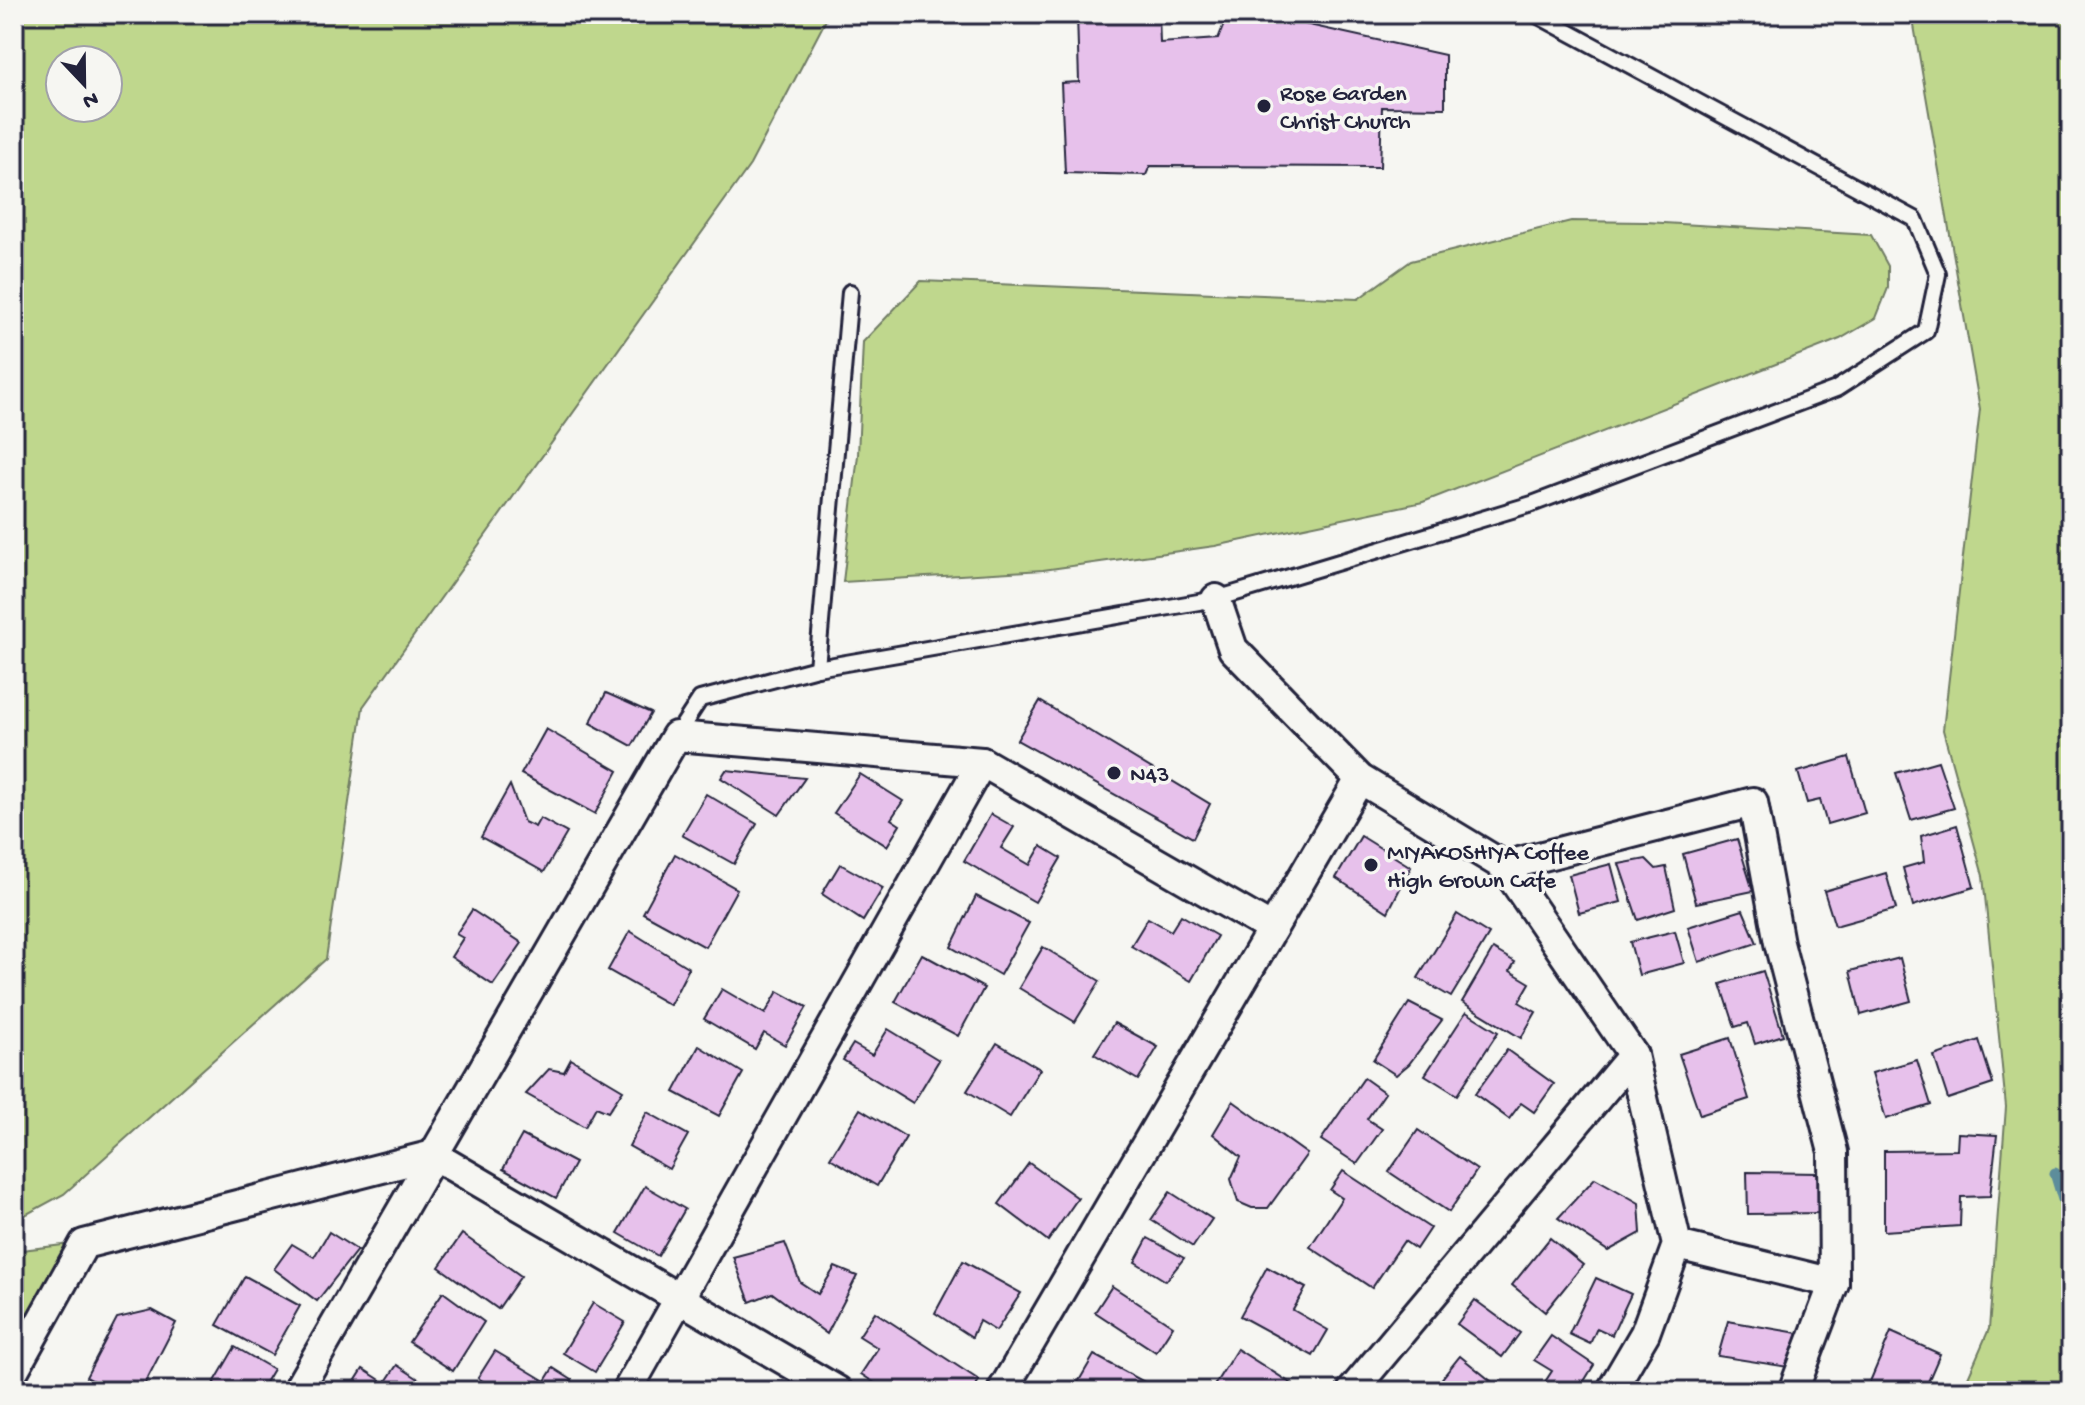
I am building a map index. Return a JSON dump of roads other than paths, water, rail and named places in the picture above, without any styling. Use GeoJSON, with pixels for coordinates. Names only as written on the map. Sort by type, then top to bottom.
{"type":"FeatureCollection","features":[{"type":"Feature","properties":{"kind":"street"},"geometry":{"type":"LineString","coordinates":[[1216,599],[1233,649],[1360,779],[1504,866],[1633,1055],[1677,1245],[1645,1333],[1611,1391]]}},
{"type":"Feature","properties":{"kind":"street"},"geometry":{"type":"LineString","coordinates":[[297,1391],[676,736],[982,762],[1272,929]]}},
{"type":"Feature","properties":{"kind":"street"},"geometry":{"type":"LineString","coordinates":[[627,1391],[982,762]]}},
{"type":"Feature","properties":{"kind":"street"},"geometry":{"type":"LineString","coordinates":[[1002,1391],[1360,779]]}},
{"type":"Feature","properties":{"kind":"street"},"geometry":{"type":"LineString","coordinates":[[1504,866],[1753,802],[1779,943],[1833,1152],[1834,1283],[1793,1391]]}},
{"type":"Feature","properties":{"kind":"street"},"geometry":{"type":"LineString","coordinates":[[1352,1391],[1633,1055]]}},
{"type":"Feature","properties":{"kind":"street"},"geometry":{"type":"LineString","coordinates":[[14,1370],[84,1244],[433,1155],[838,1391]]}},
{"type":"Feature","properties":{"kind":"street"},"geometry":{"type":"LineString","coordinates":[[1677,1245],[1834,1283]]}},
{"type":"Feature","properties":{"kind":"lane"},"geometry":{"type":"LineString","coordinates":[[676,736],[700,699],[817,668],[1216,599],[1532,504],[1836,389],[1926,331],[1938,274],[1915,219],[1535,14]]}},
{"type":"Feature","properties":{"kind":"lane"},"geometry":{"type":"LineString","coordinates":[[817,668],[850,292]]}},
{"type":"Feature","properties":{"kind":"waterway"},"geometry":{"type":"LineString","coordinates":[[2055,1173],[2071,1226]]}},
{"type":"Feature","properties":{"kind":"place","name":"Rose Garden Christ Church"},"geometry":{"type":"Point","coordinates":[1264,106]}},
{"type":"Feature","properties":{"kind":"place","name":"N43"},"geometry":{"type":"Point","coordinates":[1114,773]}},
{"type":"Feature","properties":{"kind":"place","name":"MIYAKOSHIYA Coffee High Grown Cafe"},"geometry":{"type":"Point","coordinates":[1371,865]}}]}
